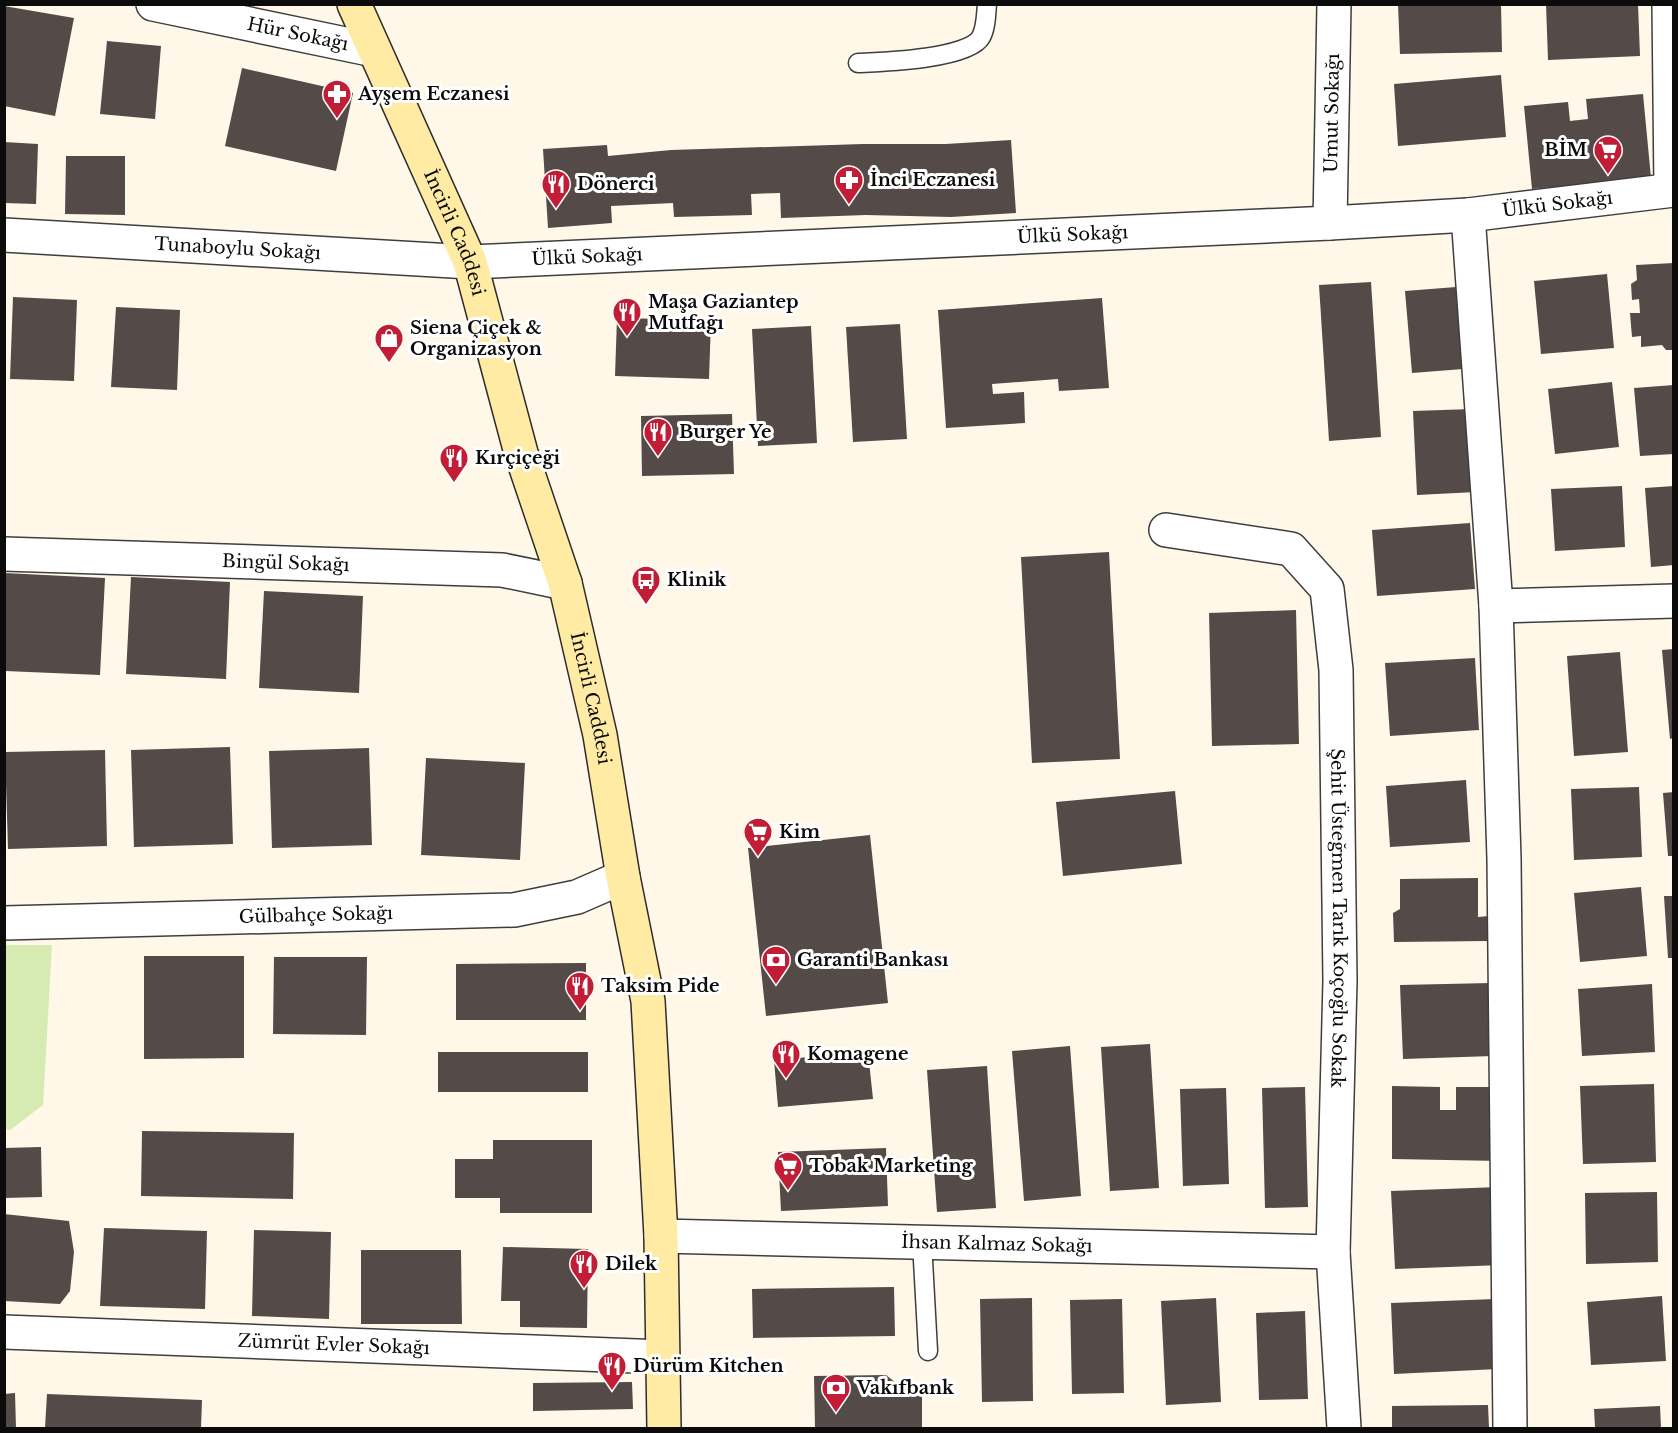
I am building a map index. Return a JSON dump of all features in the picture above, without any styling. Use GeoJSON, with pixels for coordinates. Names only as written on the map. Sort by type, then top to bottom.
{"type":"FeatureCollection","features":[{"type":"Feature","properties":{"kind":"main road","name":"İncirli Caddesi"},"geometry":{"type":"LineString","coordinates":[[354,4],[470,262],[521,453],[565,584],[600,735],[623,877],[648,1001],[661,1236],[664,1428]]}},
{"type":"Feature","properties":{"kind":"street","name":"Hür Sokağı"},"geometry":{"type":"LineString","coordinates":[[153,4],[374,50]]}},
{"type":"Feature","properties":{"kind":"street","name":"Umut Sokağı"},"geometry":{"type":"LineString","coordinates":[[1330,224],[1334,4]]}},
{"type":"Feature","properties":{"kind":"street"},"geometry":{"type":"LineString","coordinates":[[1669,4],[1672,190]]}},
{"type":"Feature","properties":{"kind":"street","name":"Ülkü Sokağı"},"geometry":{"type":"LineString","coordinates":[[470,262],[1330,224],[1468,215],[1672,190]]}},
{"type":"Feature","properties":{"kind":"street"},"geometry":{"type":"LineString","coordinates":[[1468,215],[1496,606],[1504,859],[1510,1428]]}},
{"type":"Feature","properties":{"kind":"street","name":"Tunaboylu Sokağı"},"geometry":{"type":"LineString","coordinates":[[4,235],[470,262]]}},
{"type":"Feature","properties":{"kind":"street","name":"Şehit Üsteğmen Tarık Koçoğlu Sokak"},"geometry":{"type":"LineString","coordinates":[[1166,531],[1291,549],[1326,589],[1336,670],[1340,981],[1333,1252],[1344,1428]]}},
{"type":"Feature","properties":{"kind":"street","name":"Bingül Sokağı"},"geometry":{"type":"LineString","coordinates":[[4,554],[502,570],[565,584]]}},
{"type":"Feature","properties":{"kind":"street"},"geometry":{"type":"LineString","coordinates":[[1496,606],[1674,601]]}},
{"type":"Feature","properties":{"kind":"street","name":"Gülbahçe Sokağı"},"geometry":{"type":"LineString","coordinates":[[4,923],[514,909],[577,897],[623,877]]}},
{"type":"Feature","properties":{"kind":"street","name":"İhsan Kalmaz Sokağı"},"geometry":{"type":"LineString","coordinates":[[661,1236],[1333,1252]]}},
{"type":"Feature","properties":{"kind":"street","name":"Zümrüt Evler Sokağı"},"geometry":{"type":"LineString","coordinates":[[4,1332],[663,1357]]}},
{"type":"Feature","properties":{"kind":"lane"},"geometry":{"type":"LineString","coordinates":[[858,63],[893,62],[942,55],[968,47],[981,38],[987,4]]}},
{"type":"Feature","properties":{"kind":"lane"},"geometry":{"type":"LineString","coordinates":[[922,1242],[928,1351]]}},
{"type":"Feature","properties":{"kind":"green space"},"geometry":{"type":"Polygon","coordinates":[[[5,945],[52,945],[43,1105],[10,1130],[4,1129],[5,945]]]}},
{"type":"Feature","properties":{"kind":"building"},"geometry":{"type":"Polygon","coordinates":[[[1398,4],[1501,4],[1502,52],[1400,54],[1398,4]]]}},
{"type":"Feature","properties":{"kind":"building"},"geometry":{"type":"Polygon","coordinates":[[[1546,4],[1638,4],[1640,56],[1548,60],[1546,4]]]}},
{"type":"Feature","properties":{"kind":"building"},"geometry":{"type":"Polygon","coordinates":[[[4,6],[74,18],[55,116],[4,106],[4,6]]]}},
{"type":"Feature","properties":{"kind":"building"},"geometry":{"type":"Polygon","coordinates":[[[107,41],[161,46],[155,119],[100,114],[107,41]]]}},
{"type":"Feature","properties":{"kind":"building"},"geometry":{"type":"Polygon","coordinates":[[[242,68],[353,93],[336,171],[225,146],[242,68]]]}},
{"type":"Feature","properties":{"kind":"building"},"geometry":{"type":"Polygon","coordinates":[[[1501,75],[1506,137],[1398,146],[1394,84],[1501,75]]]}},
{"type":"Feature","properties":{"kind":"building"},"geometry":{"type":"Polygon","coordinates":[[[1643,94],[1651,178],[1532,189],[1524,106],[1568,102],[1570,121],[1588,119],[1586,99],[1643,94]]]}},
{"type":"Feature","properties":{"kind":"building"},"geometry":{"type":"Polygon","coordinates":[[[1011,140],[1016,213],[951,217],[866,215],[781,218],[780,193],[751,194],[752,215],[674,217],[673,203],[611,206],[612,223],[548,228],[543,149],[607,145],[608,156],[671,150],[863,144],[946,144],[1011,140]]]}},
{"type":"Feature","properties":{"kind":"building"},"geometry":{"type":"Polygon","coordinates":[[[4,142],[38,144],[36,204],[4,203],[4,142]]]}},
{"type":"Feature","properties":{"kind":"building"},"geometry":{"type":"Polygon","coordinates":[[[66,156],[125,156],[125,215],[65,214],[66,156]]]}},
{"type":"Feature","properties":{"kind":"building"},"geometry":{"type":"Polygon","coordinates":[[[1674,263],[1674,350],[1666,350],[1662,345],[1641,347],[1641,336],[1632,337],[1630,313],[1640,313],[1639,299],[1632,300],[1631,284],[1637,280],[1636,265],[1674,263]]]}},
{"type":"Feature","properties":{"kind":"building"},"geometry":{"type":"Polygon","coordinates":[[[1607,274],[1614,348],[1541,354],[1534,281],[1607,274]]]}},
{"type":"Feature","properties":{"kind":"building"},"geometry":{"type":"Polygon","coordinates":[[[1371,282],[1381,437],[1329,441],[1319,285],[1371,282]]]}},
{"type":"Feature","properties":{"kind":"building"},"geometry":{"type":"Polygon","coordinates":[[[1456,287],[1463,369],[1412,373],[1405,291],[1456,287]]]}},
{"type":"Feature","properties":{"kind":"building"},"geometry":{"type":"Polygon","coordinates":[[[13,297],[77,300],[74,381],[10,379],[13,297]]]}},
{"type":"Feature","properties":{"kind":"building"},"geometry":{"type":"Polygon","coordinates":[[[1102,298],[1109,388],[1059,391],[1058,379],[992,384],[993,394],[1024,392],[1025,423],[946,428],[938,310],[1102,298]]]}},
{"type":"Feature","properties":{"kind":"building"},"geometry":{"type":"Polygon","coordinates":[[[116,307],[180,310],[177,390],[111,387],[116,307]]]}},
{"type":"Feature","properties":{"kind":"building"},"geometry":{"type":"Polygon","coordinates":[[[617,318],[711,320],[709,379],[615,376],[617,318]]]}},
{"type":"Feature","properties":{"kind":"building"},"geometry":{"type":"Polygon","coordinates":[[[900,324],[907,439],[853,442],[846,327],[900,324]]]}},
{"type":"Feature","properties":{"kind":"building"},"geometry":{"type":"Polygon","coordinates":[[[811,326],[817,443],[758,446],[752,329],[811,326]]]}},
{"type":"Feature","properties":{"kind":"building"},"geometry":{"type":"Polygon","coordinates":[[[1612,382],[1619,447],[1555,454],[1548,389],[1612,382]]]}},
{"type":"Feature","properties":{"kind":"building"},"geometry":{"type":"Polygon","coordinates":[[[1674,385],[1674,454],[1640,456],[1634,388],[1674,385]]]}},
{"type":"Feature","properties":{"kind":"building"},"geometry":{"type":"Polygon","coordinates":[[[1472,409],[1476,492],[1417,495],[1413,411],[1472,409]]]}},
{"type":"Feature","properties":{"kind":"building"},"geometry":{"type":"Polygon","coordinates":[[[732,414],[734,474],[642,476],[641,416],[732,414]]]}},
{"type":"Feature","properties":{"kind":"building"},"geometry":{"type":"Polygon","coordinates":[[[1622,486],[1625,547],[1555,551],[1551,489],[1622,486]]]}},
{"type":"Feature","properties":{"kind":"building"},"geometry":{"type":"Polygon","coordinates":[[[1674,486],[1674,565],[1651,567],[1645,488],[1674,486]]]}},
{"type":"Feature","properties":{"kind":"building"},"geometry":{"type":"Polygon","coordinates":[[[1470,523],[1475,589],[1377,596],[1372,530],[1470,523]]]}},
{"type":"Feature","properties":{"kind":"building"},"geometry":{"type":"Polygon","coordinates":[[[1109,552],[1120,759],[1032,763],[1021,557],[1109,552]]]}},
{"type":"Feature","properties":{"kind":"building"},"geometry":{"type":"Polygon","coordinates":[[[5,573],[105,578],[100,675],[5,671],[5,573]]]}},
{"type":"Feature","properties":{"kind":"building"},"geometry":{"type":"Polygon","coordinates":[[[131,577],[230,582],[226,679],[126,674],[131,577]]]}},
{"type":"Feature","properties":{"kind":"building"},"geometry":{"type":"Polygon","coordinates":[[[264,591],[363,596],[359,693],[259,688],[264,591]]]}},
{"type":"Feature","properties":{"kind":"building"},"geometry":{"type":"Polygon","coordinates":[[[1296,610],[1299,744],[1212,746],[1209,613],[1296,610]]]}},
{"type":"Feature","properties":{"kind":"building"},"geometry":{"type":"Polygon","coordinates":[[[1674,649],[1674,738],[1670,739],[1662,650],[1674,649]]]}},
{"type":"Feature","properties":{"kind":"building"},"geometry":{"type":"Polygon","coordinates":[[[1620,652],[1628,752],[1574,756],[1567,656],[1620,652]]]}},
{"type":"Feature","properties":{"kind":"building"},"geometry":{"type":"Polygon","coordinates":[[[1475,658],[1479,730],[1390,736],[1385,663],[1475,658]]]}},
{"type":"Feature","properties":{"kind":"building"},"geometry":{"type":"Polygon","coordinates":[[[230,747],[233,844],[134,847],[131,750],[230,747]]]}},
{"type":"Feature","properties":{"kind":"building"},"geometry":{"type":"Polygon","coordinates":[[[369,748],[372,845],[272,848],[269,751],[369,748]]]}},
{"type":"Feature","properties":{"kind":"building"},"geometry":{"type":"Polygon","coordinates":[[[105,750],[107,846],[8,849],[5,752],[105,750]]]}},
{"type":"Feature","properties":{"kind":"building"},"geometry":{"type":"Polygon","coordinates":[[[426,758],[525,763],[520,860],[421,855],[426,758]]]}},
{"type":"Feature","properties":{"kind":"building"},"geometry":{"type":"Polygon","coordinates":[[[1466,780],[1470,842],[1390,847],[1386,786],[1466,780]]]}},
{"type":"Feature","properties":{"kind":"building"},"geometry":{"type":"Polygon","coordinates":[[[1639,787],[1642,857],[1574,860],[1571,789],[1639,787]]]}},
{"type":"Feature","properties":{"kind":"building"},"geometry":{"type":"Polygon","coordinates":[[[1175,791],[1182,864],[1063,876],[1056,802],[1175,791]]]}},
{"type":"Feature","properties":{"kind":"building"},"geometry":{"type":"Polygon","coordinates":[[[1674,792],[1674,856],[1668,856],[1663,793],[1674,792]]]}},
{"type":"Feature","properties":{"kind":"building"},"geometry":{"type":"Polygon","coordinates":[[[870,835],[888,1003],[766,1016],[748,848],[870,835]]]}},
{"type":"Feature","properties":{"kind":"building"},"geometry":{"type":"Polygon","coordinates":[[[1478,878],[1478,917],[1489,916],[1489,941],[1394,942],[1393,913],[1400,909],[1400,879],[1478,878]]]}},
{"type":"Feature","properties":{"kind":"building"},"geometry":{"type":"Polygon","coordinates":[[[1641,887],[1647,956],[1580,962],[1574,893],[1641,887]]]}},
{"type":"Feature","properties":{"kind":"building"},"geometry":{"type":"Polygon","coordinates":[[[1664,896],[1674,896],[1674,958],[1668,958],[1664,896]]]}},
{"type":"Feature","properties":{"kind":"building"},"geometry":{"type":"Polygon","coordinates":[[[144,956],[244,956],[244,1058],[144,1059],[144,956]]]}},
{"type":"Feature","properties":{"kind":"building"},"geometry":{"type":"Polygon","coordinates":[[[274,957],[367,957],[366,1035],[273,1034],[274,957]]]}},
{"type":"Feature","properties":{"kind":"building"},"geometry":{"type":"Polygon","coordinates":[[[586,963],[586,1020],[456,1020],[456,964],[586,963]]]}},
{"type":"Feature","properties":{"kind":"building"},"geometry":{"type":"Polygon","coordinates":[[[1491,983],[1493,1056],[1403,1059],[1400,985],[1491,983]]]}},
{"type":"Feature","properties":{"kind":"building"},"geometry":{"type":"Polygon","coordinates":[[[1652,984],[1655,1052],[1582,1056],[1578,989],[1652,984]]]}},
{"type":"Feature","properties":{"kind":"building"},"geometry":{"type":"Polygon","coordinates":[[[1150,1044],[1159,1188],[1110,1191],[1101,1047],[1150,1044]]]}},
{"type":"Feature","properties":{"kind":"building"},"geometry":{"type":"Polygon","coordinates":[[[1070,1046],[1081,1196],[1024,1201],[1012,1051],[1070,1046]]]}},
{"type":"Feature","properties":{"kind":"building"},"geometry":{"type":"Polygon","coordinates":[[[438,1052],[588,1052],[588,1092],[438,1092],[438,1052]]]}},
{"type":"Feature","properties":{"kind":"building"},"geometry":{"type":"Polygon","coordinates":[[[868,1052],[873,1099],[778,1107],[774,1060],[868,1052]]]}},
{"type":"Feature","properties":{"kind":"building"},"geometry":{"type":"Polygon","coordinates":[[[987,1066],[996,1208],[937,1212],[927,1070],[987,1066]]]}},
{"type":"Feature","properties":{"kind":"building"},"geometry":{"type":"Polygon","coordinates":[[[1654,1084],[1656,1162],[1583,1164],[1580,1086],[1654,1084]]]}},
{"type":"Feature","properties":{"kind":"building"},"geometry":{"type":"Polygon","coordinates":[[[1392,1086],[1440,1087],[1440,1110],[1456,1110],[1456,1087],[1501,1087],[1501,1161],[1392,1159],[1392,1086]]]}},
{"type":"Feature","properties":{"kind":"building"},"geometry":{"type":"Polygon","coordinates":[[[1305,1087],[1308,1207],[1265,1208],[1262,1088],[1305,1087]]]}},
{"type":"Feature","properties":{"kind":"building"},"geometry":{"type":"Polygon","coordinates":[[[1226,1088],[1229,1184],[1183,1186],[1180,1089],[1226,1088]]]}},
{"type":"Feature","properties":{"kind":"building"},"geometry":{"type":"Polygon","coordinates":[[[142,1131],[294,1133],[293,1199],[141,1196],[142,1131]]]}},
{"type":"Feature","properties":{"kind":"building"},"geometry":{"type":"Polygon","coordinates":[[[493,1140],[592,1140],[592,1213],[500,1213],[500,1198],[455,1198],[455,1159],[493,1159],[493,1140]]]}},
{"type":"Feature","properties":{"kind":"building"},"geometry":{"type":"Polygon","coordinates":[[[41,1147],[42,1197],[4,1198],[4,1148],[41,1147]]]}},
{"type":"Feature","properties":{"kind":"building"},"geometry":{"type":"Polygon","coordinates":[[[886,1148],[888,1206],[781,1211],[778,1152],[886,1148]]]}},
{"type":"Feature","properties":{"kind":"building"},"geometry":{"type":"Polygon","coordinates":[[[1499,1187],[1502,1265],[1395,1269],[1391,1191],[1499,1187]]]}},
{"type":"Feature","properties":{"kind":"building"},"geometry":{"type":"Polygon","coordinates":[[[1657,1192],[1658,1262],[1586,1264],[1585,1193],[1657,1192]]]}},
{"type":"Feature","properties":{"kind":"building"},"geometry":{"type":"Polygon","coordinates":[[[4,1214],[69,1221],[74,1252],[70,1291],[60,1304],[4,1301],[4,1214]]]}},
{"type":"Feature","properties":{"kind":"building"},"geometry":{"type":"Polygon","coordinates":[[[104,1228],[207,1231],[205,1309],[100,1306],[104,1228]]]}},
{"type":"Feature","properties":{"kind":"building"},"geometry":{"type":"Polygon","coordinates":[[[254,1230],[331,1232],[329,1319],[252,1316],[254,1230]]]}},
{"type":"Feature","properties":{"kind":"building"},"geometry":{"type":"Polygon","coordinates":[[[503,1247],[588,1249],[587,1328],[520,1327],[520,1301],[501,1301],[503,1247]]]}},
{"type":"Feature","properties":{"kind":"building"},"geometry":{"type":"Polygon","coordinates":[[[361,1250],[461,1250],[462,1324],[361,1324],[361,1250]]]}},
{"type":"Feature","properties":{"kind":"building"},"geometry":{"type":"Polygon","coordinates":[[[894,1287],[895,1336],[753,1338],[752,1289],[894,1287]]]}},
{"type":"Feature","properties":{"kind":"building"},"geometry":{"type":"Polygon","coordinates":[[[1662,1296],[1666,1361],[1591,1365],[1587,1302],[1662,1296]]]}},
{"type":"Feature","properties":{"kind":"building"},"geometry":{"type":"Polygon","coordinates":[[[1032,1298],[1033,1401],[982,1402],[980,1299],[1032,1298]]]}},
{"type":"Feature","properties":{"kind":"building"},"geometry":{"type":"Polygon","coordinates":[[[1216,1298],[1221,1402],[1166,1405],[1161,1301],[1216,1298]]]}},
{"type":"Feature","properties":{"kind":"building"},"geometry":{"type":"Polygon","coordinates":[[[1122,1299],[1124,1393],[1072,1394],[1070,1300],[1122,1299]]]}},
{"type":"Feature","properties":{"kind":"building"},"geometry":{"type":"Polygon","coordinates":[[[1495,1299],[1498,1369],[1394,1374],[1391,1303],[1495,1299]]]}},
{"type":"Feature","properties":{"kind":"building"},"geometry":{"type":"Polygon","coordinates":[[[1305,1311],[1308,1399],[1259,1400],[1256,1313],[1305,1311]]]}},
{"type":"Feature","properties":{"kind":"building"},"geometry":{"type":"Polygon","coordinates":[[[886,1375],[901,1387],[922,1390],[922,1428],[815,1428],[814,1376],[886,1375]]]}},
{"type":"Feature","properties":{"kind":"building"},"geometry":{"type":"Polygon","coordinates":[[[632,1382],[633,1409],[533,1411],[533,1383],[632,1382]]]}},
{"type":"Feature","properties":{"kind":"building"},"geometry":{"type":"Polygon","coordinates":[[[15,1393],[16,1428],[4,1428],[4,1394],[15,1393]]]}},
{"type":"Feature","properties":{"kind":"building"},"geometry":{"type":"Polygon","coordinates":[[[47,1394],[202,1400],[201,1428],[45,1428],[47,1394]]]}},
{"type":"Feature","properties":{"kind":"building"},"geometry":{"type":"Polygon","coordinates":[[[1488,1405],[1489,1428],[1392,1428],[1392,1406],[1488,1405]]]}},
{"type":"Feature","properties":{"kind":"building"},"geometry":{"type":"Polygon","coordinates":[[[1660,1406],[1661,1428],[1595,1428],[1594,1409],[1660,1406]]]}},
{"type":"Feature","properties":{"kind":"place","name":"Ayşem Eczanesi"},"geometry":{"type":"Point","coordinates":[337,120]}},
{"type":"Feature","properties":{"kind":"place","name":"BİM"},"geometry":{"type":"Point","coordinates":[1608,176]}},
{"type":"Feature","properties":{"kind":"place","name":"İnci Eczanesi"},"geometry":{"type":"Point","coordinates":[849,206]}},
{"type":"Feature","properties":{"kind":"place","name":"Dönerci"},"geometry":{"type":"Point","coordinates":[556,210]}},
{"type":"Feature","properties":{"kind":"place","name":"Maşa Gaziantep Mutfağı"},"geometry":{"type":"Point","coordinates":[627,338]}},
{"type":"Feature","properties":{"kind":"place","name":"Siena Çiçek & Organizasyon"},"geometry":{"type":"Point","coordinates":[389,364]}},
{"type":"Feature","properties":{"kind":"place","name":"Burger Ye"},"geometry":{"type":"Point","coordinates":[658,458]}},
{"type":"Feature","properties":{"kind":"place","name":"Kırçiçeği"},"geometry":{"type":"Point","coordinates":[454,484]}},
{"type":"Feature","properties":{"kind":"place","name":"Klinik"},"geometry":{"type":"Point","coordinates":[646,606]}},
{"type":"Feature","properties":{"kind":"place","name":"Kim"},"geometry":{"type":"Point","coordinates":[758,858]}},
{"type":"Feature","properties":{"kind":"place","name":"Garanti Bankası"},"geometry":{"type":"Point","coordinates":[776,986]}},
{"type":"Feature","properties":{"kind":"place","name":"Taksim Pide"},"geometry":{"type":"Point","coordinates":[580,1012]}},
{"type":"Feature","properties":{"kind":"place","name":"Komagene"},"geometry":{"type":"Point","coordinates":[786,1080]}},
{"type":"Feature","properties":{"kind":"place","name":"Tobak Marketing"},"geometry":{"type":"Point","coordinates":[788,1192]}},
{"type":"Feature","properties":{"kind":"place","name":"Dilek"},"geometry":{"type":"Point","coordinates":[584,1290]}},
{"type":"Feature","properties":{"kind":"place","name":"Dürüm Kitchen"},"geometry":{"type":"Point","coordinates":[612,1392]}},
{"type":"Feature","properties":{"kind":"place","name":"Vakıfbank"},"geometry":{"type":"Point","coordinates":[836,1414]}}]}
